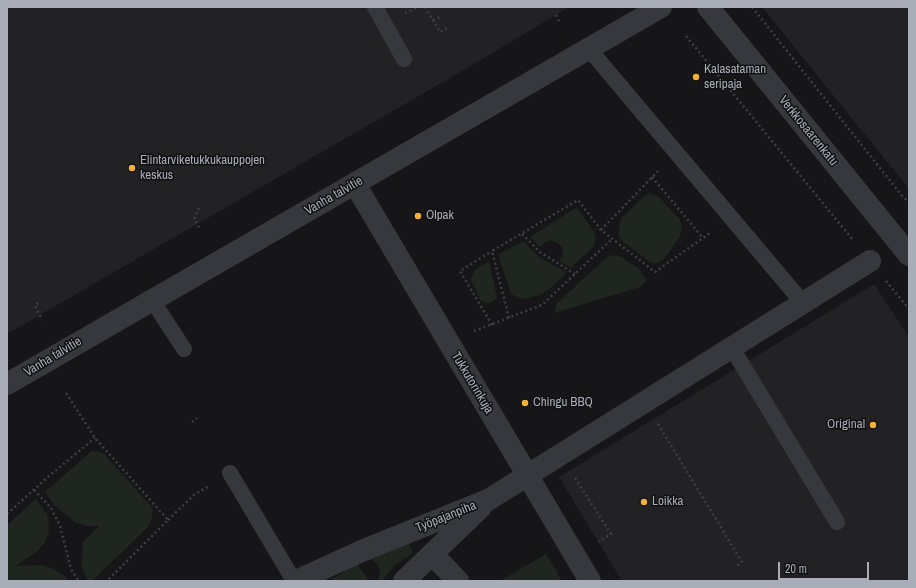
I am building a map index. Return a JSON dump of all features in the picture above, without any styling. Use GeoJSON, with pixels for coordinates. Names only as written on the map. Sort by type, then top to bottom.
{"type":"FeatureCollection","features":[{"type":"Feature","properties":{"kind":"street","name":"Vanha talvitie"},"geometry":{"type":"LineString","coordinates":[[7,384],[662,7]]}},
{"type":"Feature","properties":{"kind":"street","name":"Verkkosaarenkatu"},"geometry":{"type":"LineString","coordinates":[[708,7],[906,247]]}},
{"type":"Feature","properties":{"kind":"street","name":"Tukkutorinkuja"},"geometry":{"type":"LineString","coordinates":[[355,184],[590,581]]}},
{"type":"Feature","properties":{"kind":"street"},"geometry":{"type":"LineString","coordinates":[[488,500],[870,262]]}},
{"type":"Feature","properties":{"kind":"street","name":"Työpajanpiha"},"geometry":{"type":"LineString","coordinates":[[295,581],[364,550],[488,500]]}},
{"type":"Feature","properties":{"kind":"street","name":"Työpajanpiha"},"geometry":{"type":"LineString","coordinates":[[404,581],[488,500]]}},
{"type":"Feature","properties":{"kind":"street"},"geometry":{"type":"LineString","coordinates":[[432,554],[458,581]]}},
{"type":"Feature","properties":{"kind":"lane"},"geometry":{"type":"LineString","coordinates":[[375,7],[404,58]]}},
{"type":"Feature","properties":{"kind":"lane"},"geometry":{"type":"LineString","coordinates":[[589,48],[803,304]]}},
{"type":"Feature","properties":{"kind":"lane"},"geometry":{"type":"LineString","coordinates":[[152,300],[184,349]]}},
{"type":"Feature","properties":{"kind":"lane"},"geometry":{"type":"LineString","coordinates":[[732,348],[837,522]]}},
{"type":"Feature","properties":{"kind":"lane"},"geometry":{"type":"LineString","coordinates":[[230,474],[295,581]]}},
{"type":"Feature","properties":{"kind":"path"},"geometry":{"type":"LineString","coordinates":[[425,7],[440,32],[447,28]]}},
{"type":"Feature","properties":{"kind":"path"},"geometry":{"type":"LineString","coordinates":[[752,7],[903,197],[909,202]]}},
{"type":"Feature","properties":{"kind":"path"},"geometry":{"type":"LineString","coordinates":[[556,14],[560,23]]}},
{"type":"Feature","properties":{"kind":"path"},"geometry":{"type":"LineString","coordinates":[[433,20],[440,17]]}},
{"type":"Feature","properties":{"kind":"path"},"geometry":{"type":"LineString","coordinates":[[686,36],[870,262]]}},
{"type":"Feature","properties":{"kind":"path"},"geometry":{"type":"LineString","coordinates":[[601,230],[658,170]]}},
{"type":"Feature","properties":{"kind":"path"},"geometry":{"type":"LineString","coordinates":[[652,177],[702,238]]}},
{"type":"Feature","properties":{"kind":"path"},"geometry":{"type":"LineString","coordinates":[[492,325],[460,271],[578,200],[601,230],[655,272],[710,233]]}},
{"type":"Feature","properties":{"kind":"path"},"geometry":{"type":"LineString","coordinates":[[200,208],[194,219],[200,229]]}},
{"type":"Feature","properties":{"kind":"path"},"geometry":{"type":"LineString","coordinates":[[522,234],[540,252],[575,274]]}},
{"type":"Feature","properties":{"kind":"path"},"geometry":{"type":"LineString","coordinates":[[471,332],[542,305],[612,239]]}},
{"type":"Feature","properties":{"kind":"path"},"geometry":{"type":"LineString","coordinates":[[492,251],[509,318]]}},
{"type":"Feature","properties":{"kind":"path"},"geometry":{"type":"LineString","coordinates":[[898,295],[909,309]]}},
{"type":"Feature","properties":{"kind":"path"},"geometry":{"type":"LineString","coordinates":[[38,303],[36,305],[42,320]]}},
{"type":"Feature","properties":{"kind":"path"},"geometry":{"type":"LineString","coordinates":[[66,393],[95,438],[168,520]]}},
{"type":"Feature","properties":{"kind":"path"},"geometry":{"type":"LineString","coordinates":[[192,422],[198,418]]}},
{"type":"Feature","properties":{"kind":"path"},"geometry":{"type":"LineString","coordinates":[[655,418],[742,562],[737,566]]}},
{"type":"Feature","properties":{"kind":"path"},"geometry":{"type":"LineString","coordinates":[[7,514],[95,438]]}},
{"type":"Feature","properties":{"kind":"path"},"geometry":{"type":"LineString","coordinates":[[107,581],[194,495],[230,474]]}},
{"type":"Feature","properties":{"kind":"path"},"geometry":{"type":"LineString","coordinates":[[574,476],[610,534],[598,542]]}},
{"type":"Feature","properties":{"kind":"path"},"geometry":{"type":"LineString","coordinates":[[34,490],[51,508],[60,526],[72,569],[79,581]]}},
{"type":"Feature","properties":{"kind":"shaded area"},"geometry":{"type":"Polygon","coordinates":[[[7,7],[569,7],[469,67],[7,334],[7,7]]]}},
{"type":"Feature","properties":{"kind":"shaded area"},"geometry":{"type":"Polygon","coordinates":[[[762,7],[909,7],[909,189],[762,7]]]}},
{"type":"Feature","properties":{"kind":"shaded area"},"geometry":{"type":"Polygon","coordinates":[[[650,193],[659,197],[680,220],[682,227],[680,236],[664,259],[659,263],[652,263],[646,259],[623,242],[618,234],[621,218],[643,197],[650,193]]]}},
{"type":"Feature","properties":{"kind":"shaded area"},"geometry":{"type":"Polygon","coordinates":[[[577,207],[594,232],[596,240],[593,247],[571,268],[559,261],[563,256],[563,249],[558,243],[550,240],[540,247],[530,237],[577,207]]]}},
{"type":"Feature","properties":{"kind":"shaded area"},"geometry":{"type":"Polygon","coordinates":[[[523,241],[539,257],[567,273],[548,290],[538,296],[522,299],[511,294],[498,255],[523,241]]]}},
{"type":"Feature","properties":{"kind":"shaded area"},"geometry":{"type":"Polygon","coordinates":[[[612,255],[621,257],[638,268],[647,281],[640,287],[554,313],[557,303],[605,259],[612,255]]]}},
{"type":"Feature","properties":{"kind":"shaded area"},"geometry":{"type":"Polygon","coordinates":[[[489,261],[497,298],[490,303],[485,303],[480,300],[471,280],[475,270],[489,261]]]}},
{"type":"Feature","properties":{"kind":"shaded area"},"geometry":{"type":"Polygon","coordinates":[[[874,284],[909,337],[909,581],[622,581],[559,477],[874,284]]]}},
{"type":"Feature","properties":{"kind":"shaded area"},"geometry":{"type":"Polygon","coordinates":[[[92,451],[105,455],[151,506],[153,511],[148,527],[92,581],[88,581],[82,567],[83,542],[99,526],[88,526],[76,523],[54,505],[45,492],[92,451]]]}},
{"type":"Feature","properties":{"kind":"shaded area"},"geometry":{"type":"Polygon","coordinates":[[[36,499],[47,514],[49,528],[48,535],[44,544],[35,553],[15,566],[42,565],[65,576],[69,581],[7,581],[7,525],[36,499]]]}},
{"type":"Feature","properties":{"kind":"shaded area"},"geometry":{"type":"Polygon","coordinates":[[[407,539],[413,553],[394,566],[382,581],[379,579],[380,568],[370,557],[407,539]]]}},
{"type":"Feature","properties":{"kind":"shaded area"},"geometry":{"type":"Polygon","coordinates":[[[546,554],[562,581],[500,581],[546,554]]]}},
{"type":"Feature","properties":{"kind":"shaded area"},"geometry":{"type":"Polygon","coordinates":[[[357,564],[367,578],[367,581],[329,581],[357,564]]]}},
{"type":"Feature","properties":{"kind":"place","name":"Kalasataman seripaja"},"geometry":{"type":"Point","coordinates":[696,77]}},
{"type":"Feature","properties":{"kind":"place","name":"Elintarviketukkukauppojen keskus"},"geometry":{"type":"Point","coordinates":[132,168]}},
{"type":"Feature","properties":{"kind":"place","name":"Olpak"},"geometry":{"type":"Point","coordinates":[418,216]}},
{"type":"Feature","properties":{"kind":"place","name":"Chingu BBQ"},"geometry":{"type":"Point","coordinates":[525,403]}},
{"type":"Feature","properties":{"kind":"place","name":"Original"},"geometry":{"type":"Point","coordinates":[873,425]}},
{"type":"Feature","properties":{"kind":"place","name":"Loikka"},"geometry":{"type":"Point","coordinates":[644,502]}}]}
